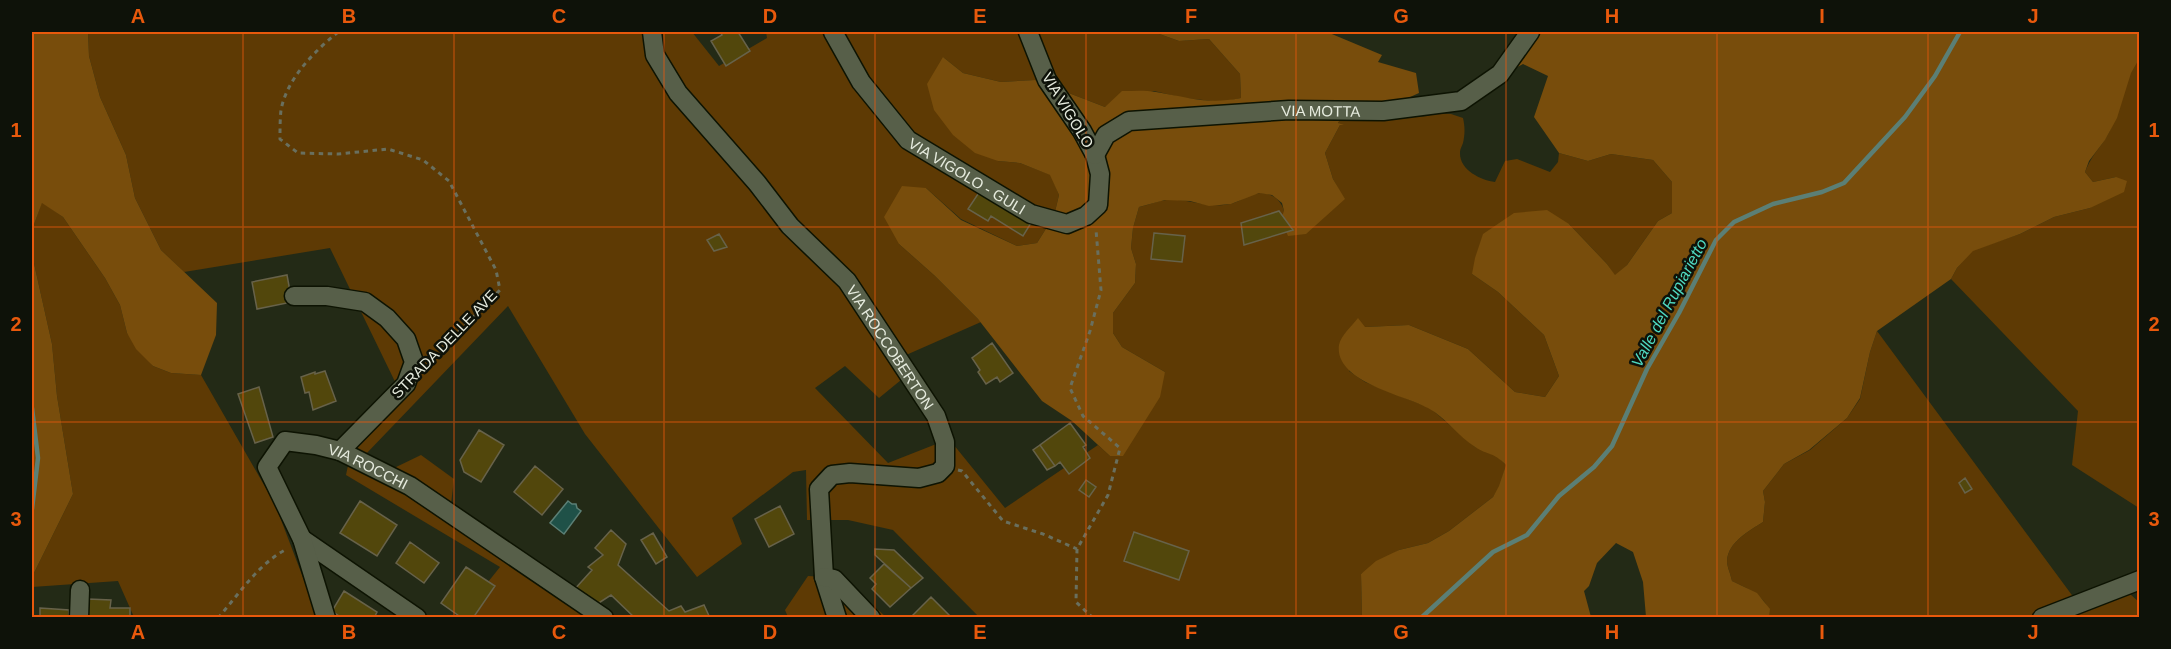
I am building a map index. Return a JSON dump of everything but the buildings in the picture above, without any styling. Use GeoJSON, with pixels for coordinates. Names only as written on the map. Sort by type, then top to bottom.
{"type":"FeatureCollection","features":[{"type":"Feature","properties":{"kind":"street","name":"VIA ROCCOBERTON"},"geometry":{"type":"LineString","coordinates":[[652,32],[655,55],[678,93],[757,183],[790,226],[848,282],[936,416],[945,442],[945,466]]}},
{"type":"Feature","properties":{"kind":"street","name":"VIA VIGOLO - GULI"},"geometry":{"type":"LineString","coordinates":[[833,32],[861,82],[908,140],[1031,214],[1067,224],[1086,216],[1093,209]]}},
{"type":"Feature","properties":{"kind":"street","name":"VIA VIGOLO"},"geometry":{"type":"LineString","coordinates":[[1028,32],[1047,80],[1095,154]]}},
{"type":"Feature","properties":{"kind":"street","name":"VIA MOTTA"},"geometry":{"type":"LineString","coordinates":[[1095,154],[1106,135],[1129,121],[1289,110],[1383,111],[1461,101],[1500,74],[1530,32]]}},
{"type":"Feature","properties":{"kind":"street"},"geometry":{"type":"LineString","coordinates":[[1093,209],[1098,205],[1100,174],[1095,154]]}},
{"type":"Feature","properties":{"kind":"street","name":"STRADA DELLE AVE"},"geometry":{"type":"LineString","coordinates":[[294,296],[327,296],[365,302],[387,318],[406,339],[414,362],[406,384],[340,451]]}},
{"type":"Feature","properties":{"kind":"street","name":"VIA ROCCHI"},"geometry":{"type":"LineString","coordinates":[[326,618],[302,540],[267,467],[285,441],[340,451],[410,486],[604,618]]}},
{"type":"Feature","properties":{"kind":"street"},"geometry":{"type":"LineString","coordinates":[[837,618],[824,577],[819,489],[832,475],[850,473],[919,478],[938,473],[945,466]]}},
{"type":"Feature","properties":{"kind":"street"},"geometry":{"type":"LineString","coordinates":[[302,540],[417,618]]}},
{"type":"Feature","properties":{"kind":"street"},"geometry":{"type":"LineString","coordinates":[[824,577],[834,579],[871,618]]}},
{"type":"Feature","properties":{"kind":"street"},"geometry":{"type":"LineString","coordinates":[[2042,618],[2139,580]]}},
{"type":"Feature","properties":{"kind":"street"},"geometry":{"type":"LineString","coordinates":[[79,618],[80,590]]}},
{"type":"Feature","properties":{"kind":"path","name":"STRADA DELLE AVE"},"geometry":{"type":"LineString","coordinates":[[338,32],[314,52],[290,86],[282,109],[280,139],[298,153],[338,154],[388,149],[423,160],[449,181],[496,270],[500,290],[430,360]]}},
{"type":"Feature","properties":{"kind":"path"},"geometry":{"type":"LineString","coordinates":[[1093,209],[1101,290],[1090,331],[1070,388],[1083,416],[1120,448],[1108,495],[1077,549],[1076,602],[1093,618]]}},
{"type":"Feature","properties":{"kind":"path"},"geometry":{"type":"LineString","coordinates":[[945,466],[962,471],[1003,521],[1043,534],[1077,549]]}},
{"type":"Feature","properties":{"kind":"path"},"geometry":{"type":"LineString","coordinates":[[219,618],[275,555],[302,540]]}},
{"type":"Feature","properties":{"kind":"shaded area"},"geometry":{"type":"Polygon","coordinates":[[[32,32],[88,32],[89,56],[100,97],[126,155],[135,198],[161,250],[217,303],[216,335],[201,375],[171,373],[153,366],[136,349],[127,333],[120,305],[105,278],[63,217],[42,203],[33,227],[33,259],[52,344],[57,396],[73,494],[32,577],[32,32]]]}},
{"type":"Feature","properties":{"kind":"shaded area"},"geometry":{"type":"Polygon","coordinates":[[[88,32],[692,32],[719,66],[767,38],[766,32],[1154,32],[1179,41],[1209,39],[1240,74],[1241,98],[1222,102],[1184,98],[1154,91],[1105,107],[1035,80],[1001,82],[963,73],[943,57],[998,161],[1020,163],[1051,175],[1059,195],[1054,216],[1037,243],[1017,246],[961,219],[926,188],[899,244],[981,322],[897,359],[901,380],[879,398],[845,366],[815,388],[888,463],[949,439],[1005,508],[1098,445],[1110,456],[1165,372],[1122,347],[1113,333],[1113,313],[1135,283],[1136,264],[1131,248],[1133,228],[1139,207],[1174,200],[1222,205],[1260,193],[1275,198],[1284,211],[1344,199],[1333,179],[1325,153],[1340,125],[1338,123],[1350,104],[1414,117],[1438,113],[1463,118],[1464,134],[1460,152],[1463,164],[1472,173],[1495,182],[1505,161],[1517,159],[1550,172],[1558,162],[1559,153],[1588,161],[1611,154],[1653,160],[1672,182],[1672,213],[1658,221],[1627,265],[1615,276],[1607,264],[1569,224],[1472,274],[1498,292],[1544,335],[1559,376],[1545,397],[1515,392],[1468,349],[1409,325],[1365,327],[1349,371],[1365,382],[1430,408],[1475,447],[1495,454],[1506,465],[1500,486],[1493,497],[1449,531],[1428,543],[1399,550],[1361,574],[1362,617],[979,617],[893,530],[848,520],[807,520],[806,470],[793,472],[732,518],[742,544],[697,577],[585,434],[508,306],[365,455],[392,469],[421,455],[454,479],[451,504],[563,593],[587,617],[473,617],[488,582],[500,567],[346,475],[352,446],[401,394],[330,248],[184,272],[161,250],[135,198],[126,155],[100,97],[89,56],[88,32]]]}},
{"type":"Feature","properties":{"kind":"shaded area"},"geometry":{"type":"Polygon","coordinates":[[[1154,32],[1327,32],[1382,55],[1378,62],[1416,73],[1419,93],[1388,107],[1350,104],[1338,123],[1344,125],[1340,125],[1325,153],[1333,179],[1345,199],[1306,234],[1288,236],[1281,219],[1284,211],[1282,203],[1272,195],[1259,193],[1231,204],[1209,206],[1190,201],[1165,200],[1139,207],[1133,228],[1131,248],[1136,264],[1135,283],[1113,313],[1113,333],[1122,347],[1165,372],[1160,397],[1123,456],[1110,456],[1072,421],[1042,401],[978,319],[899,244],[884,217],[902,186],[926,188],[961,220],[1017,246],[1037,243],[1054,216],[1059,195],[1050,175],[1020,163],[998,161],[975,153],[953,135],[934,110],[927,84],[943,57],[963,73],[1001,82],[1035,80],[1105,107],[1122,91],[1152,91],[1218,101],[1241,98],[1240,74],[1209,39],[1179,41],[1154,32]]]}},
{"type":"Feature","properties":{"kind":"shaded area"},"geometry":{"type":"Polygon","coordinates":[[[1521,32],[2139,32],[2139,59],[2131,73],[2117,118],[2105,140],[2089,161],[2085,172],[2093,182],[2116,177],[2127,181],[2124,192],[2090,208],[2054,217],[2020,234],[1973,251],[1957,268],[1951,279],[1877,331],[1860,398],[1847,418],[1809,450],[1784,464],[1763,491],[1765,502],[1763,522],[1740,538],[1728,554],[1727,563],[1732,581],[1757,593],[1770,609],[1769,617],[1646,617],[1643,582],[1633,552],[1616,543],[1597,563],[1589,586],[1584,591],[1591,617],[1362,617],[1361,574],[1376,561],[1399,550],[1428,543],[1449,531],[1493,497],[1506,465],[1469,443],[1428,408],[1359,378],[1340,358],[1339,345],[1344,334],[1358,318],[1365,327],[1409,325],[1468,349],[1515,392],[1545,397],[1559,376],[1544,335],[1498,292],[1472,274],[1483,234],[1514,213],[1547,210],[1569,224],[1615,275],[1627,265],[1658,221],[1672,213],[1672,182],[1653,160],[1611,154],[1588,161],[1559,153],[1534,117],[1548,76],[1523,64],[1506,73],[1521,32]]]}},
{"type":"Feature","properties":{"kind":"shaded area"},"geometry":{"type":"Polygon","coordinates":[[[2139,59],[2139,508],[2072,465],[2078,411],[1951,279],[1957,268],[1973,250],[2020,234],[2054,217],[2090,208],[2116,177],[2093,182],[2085,172],[2109,132],[2128,77],[2139,59]]]}},
{"type":"Feature","properties":{"kind":"shaded area"},"geometry":{"type":"Polygon","coordinates":[[[42,202],[63,217],[105,278],[120,305],[127,333],[153,366],[171,373],[201,375],[275,504],[318,617],[134,617],[118,581],[32,587],[32,577],[73,494],[57,396],[52,344],[33,259],[33,227],[42,202]]]}},
{"type":"Feature","properties":{"kind":"shaded area"},"geometry":{"type":"Polygon","coordinates":[[[1877,331],[2077,602],[2122,587],[2139,602],[2139,617],[1769,617],[1766,604],[1757,594],[1732,581],[1727,563],[1728,554],[1740,538],[1763,522],[1765,502],[1763,491],[1784,464],[1810,450],[1847,418],[1860,399],[1877,331]]]}},
{"type":"Feature","properties":{"kind":"shaded area"},"geometry":{"type":"Polygon","coordinates":[[[808,576],[846,581],[886,617],[788,617],[785,610],[808,576]]]}},
{"type":"Feature","properties":{"kind":"water"},"geometry":{"type":"Polygon","coordinates":[[[568,501],[576,504],[581,511],[564,534],[550,523],[568,501]]]}},
{"type":"Feature","properties":{"kind":"waterway","name":"Valle del Rupiarietto"},"geometry":{"type":"LineString","coordinates":[[1421,618],[1493,552],[1527,535],[1559,496],[1594,467],[1612,446],[1647,369],[1679,313],[1716,240],[1734,222],[1773,204],[1822,192],[1844,183],[1905,117],[1935,76],[1960,32]]}},
{"type":"Feature","properties":{"kind":"waterway"},"geometry":{"type":"LineString","coordinates":[[32,408],[38,458],[32,509]]}}]}
